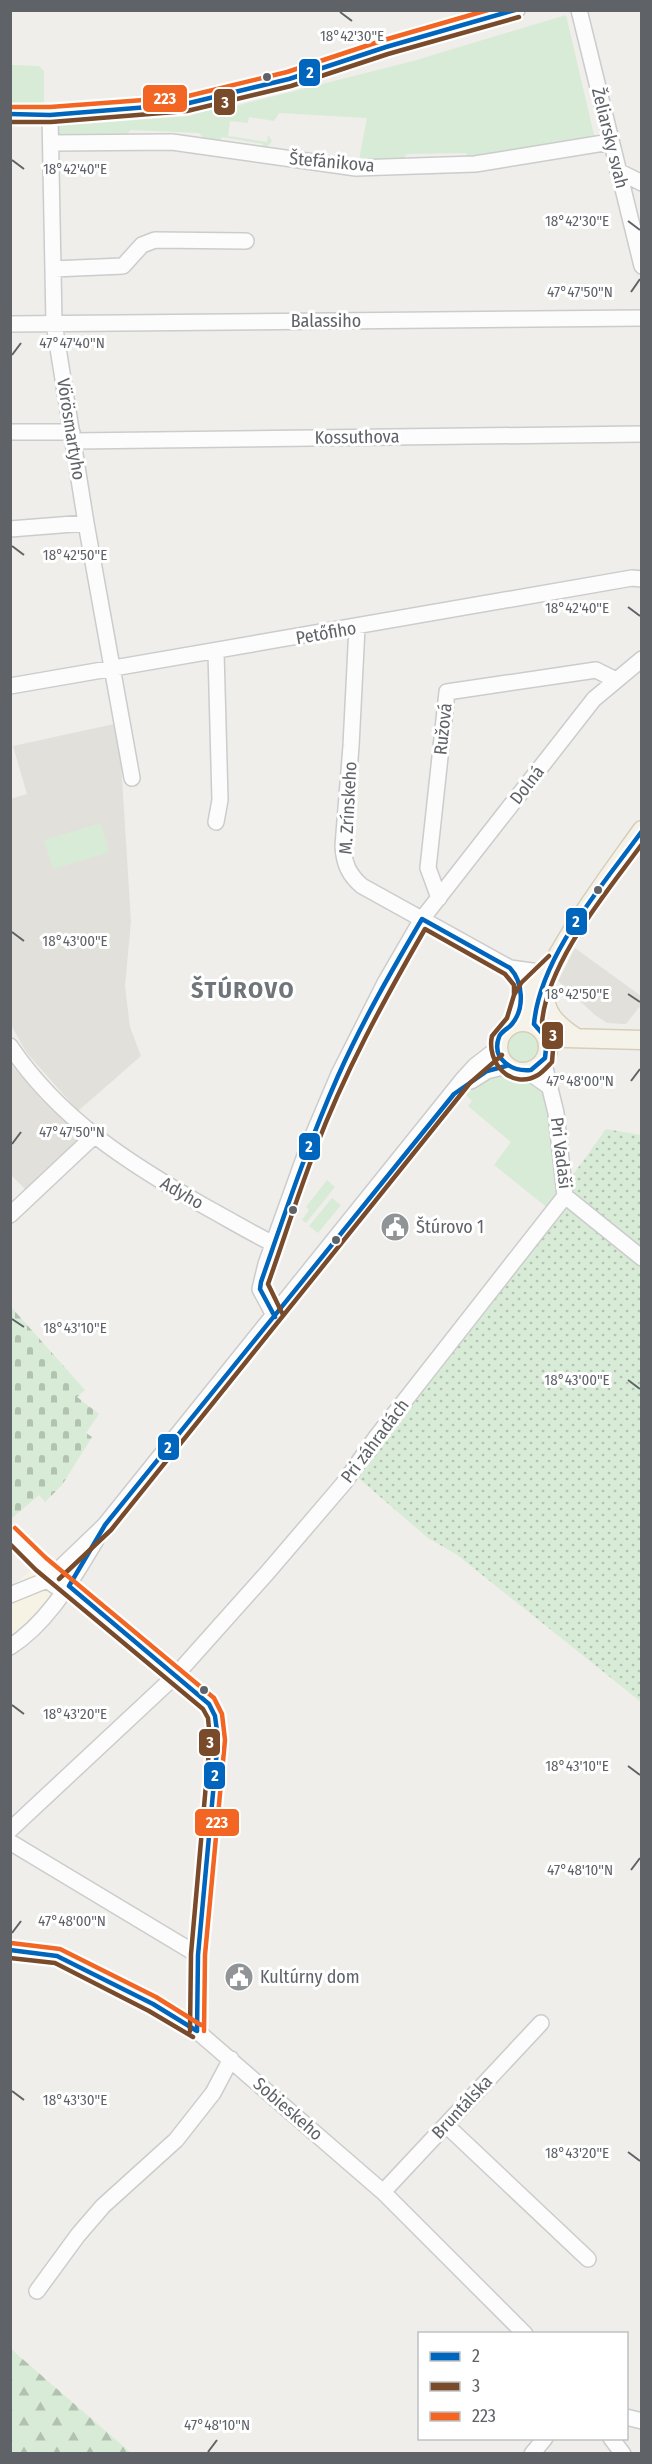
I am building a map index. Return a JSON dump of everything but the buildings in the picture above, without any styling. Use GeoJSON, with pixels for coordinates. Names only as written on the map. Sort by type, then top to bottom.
{"type":"FeatureCollection","features":[{"type":"Feature","properties":{"kind":"main road"},"geometry":{"type":"LineString","coordinates":[[607,1040],[545,1057],[527,1071],[516,1071],[502,1057],[501,1034],[514,1023],[522,996],[545,973],[642,830]]}},
{"type":"Feature","properties":{"kind":"main road"},"geometry":{"type":"LineString","coordinates":[[545,973],[534,1010],[538,1028],[547,1042],[545,1057]]}},
{"type":"Feature","properties":{"kind":"main road"},"geometry":{"type":"LineString","coordinates":[[545,973],[545,1006],[549,1016],[557,1026],[576,1038]]}},
{"type":"Feature","properties":{"kind":"main road"},"geometry":{"type":"LineString","coordinates":[[514,1023],[576,1038],[642,1040]]}},
{"type":"Feature","properties":{"kind":"street"},"geometry":{"type":"LineString","coordinates":[[10,114],[50,115],[185,104],[289,79],[386,47],[517,10]]}},
{"type":"Feature","properties":{"kind":"street","name":"Želiarsky svah"},"geometry":{"type":"LineString","coordinates":[[579,10],[642,266]]}},
{"type":"Feature","properties":{"kind":"street","name":"Vörösmartyho"},"geometry":{"type":"LineString","coordinates":[[50,115],[53,143],[54,323],[86,523],[132,778]]}},
{"type":"Feature","properties":{"kind":"street","name":"Štefánikova"},"geometry":{"type":"LineString","coordinates":[[53,143],[172,142],[356,168],[476,164],[610,142]]}},
{"type":"Feature","properties":{"kind":"street"},"geometry":{"type":"LineString","coordinates":[[618,171],[642,183]]}},
{"type":"Feature","properties":{"kind":"street"},"geometry":{"type":"LineString","coordinates":[[53,269],[123,266],[142,245],[155,240],[246,241]]}},
{"type":"Feature","properties":{"kind":"street","name":"Balassiho"},"geometry":{"type":"LineString","coordinates":[[10,324],[642,318]]}},
{"type":"Feature","properties":{"kind":"street","name":"Kossuthova"},"geometry":{"type":"LineString","coordinates":[[10,432],[72,436],[642,434]]}},
{"type":"Feature","properties":{"kind":"street"},"geometry":{"type":"LineString","coordinates":[[10,529],[86,523]]}},
{"type":"Feature","properties":{"kind":"street","name":"Petőfiho"},"geometry":{"type":"LineString","coordinates":[[10,686],[632,578],[642,579]]}},
{"type":"Feature","properties":{"kind":"street","name":"M. Zrínskeho"},"geometry":{"type":"LineString","coordinates":[[357,627],[344,860],[349,873],[362,886],[510,968]]}},
{"type":"Feature","properties":{"kind":"street"},"geometry":{"type":"LineString","coordinates":[[216,652],[220,800],[216,822]]}},
{"type":"Feature","properties":{"kind":"street","name":"Dolná"},"geometry":{"type":"LineString","coordinates":[[275,1317],[260,1289],[274,1244],[308,1147],[339,1074],[385,983],[422,919],[594,699],[642,659]]}},
{"type":"Feature","properties":{"kind":"street","name":"Ružová"},"geometry":{"type":"LineString","coordinates":[[439,898],[428,868],[447,692],[596,670],[614,680]]}},
{"type":"Feature","properties":{"kind":"street"},"geometry":{"type":"LineString","coordinates":[[510,968],[545,973]]}},
{"type":"Feature","properties":{"kind":"street"},"geometry":{"type":"LineString","coordinates":[[510,968],[522,982],[522,996]]}},
{"type":"Feature","properties":{"kind":"street","name":"Adyho"},"geometry":{"type":"LineString","coordinates":[[10,1046],[24,1067],[60,1106],[94,1136],[147,1173],[274,1244]]}},
{"type":"Feature","properties":{"kind":"street"},"geometry":{"type":"LineString","coordinates":[[10,1595],[50,1577],[105,1525],[454,1094],[487,1071],[502,1057]]}},
{"type":"Feature","properties":{"kind":"street","name":"Pri Vadaši"},"geometry":{"type":"LineString","coordinates":[[545,1057],[548,1085],[556,1113],[565,1196],[642,1258]]}},
{"type":"Feature","properties":{"kind":"street"},"geometry":{"type":"LineString","coordinates":[[527,1071],[548,1085]]}},
{"type":"Feature","properties":{"kind":"street"},"geometry":{"type":"LineString","coordinates":[[10,1215],[94,1136]]}},
{"type":"Feature","properties":{"kind":"street","name":"Pri záhradách"},"geometry":{"type":"LineString","coordinates":[[10,1830],[175,1676],[344,1484],[373,1442],[565,1196]]}},
{"type":"Feature","properties":{"kind":"street"},"geometry":{"type":"LineString","coordinates":[[10,1647],[26,1637],[67,1589],[105,1525]]}},
{"type":"Feature","properties":{"kind":"street"},"geometry":{"type":"LineString","coordinates":[[10,1533],[50,1577],[209,1704],[218,1729],[198,1955],[197,2031]]}},
{"type":"Feature","properties":{"kind":"street"},"geometry":{"type":"LineString","coordinates":[[10,1842],[198,1955]]}},
{"type":"Feature","properties":{"kind":"street","name":"Sobieskeho"},"geometry":{"type":"LineString","coordinates":[[10,1950],[57,1956],[153,2004],[197,2031],[383,2192],[523,2332]]}},
{"type":"Feature","properties":{"kind":"street","name":"Bruntálska"},"geometry":{"type":"LineString","coordinates":[[383,2192],[541,2023]]}},
{"type":"Feature","properties":{"kind":"street"},"geometry":{"type":"LineString","coordinates":[[37,2291],[78,2235],[103,2206],[176,2140],[213,2093],[231,2059]]}},
{"type":"Feature","properties":{"kind":"street"},"geometry":{"type":"LineString","coordinates":[[446,2125],[588,2259]]}},
{"type":"Feature","properties":{"kind":"street"},"geometry":{"type":"LineString","coordinates":[[532,2454],[544,2440]]}},
{"type":"Feature","properties":{"kind":"street"},"geometry":{"type":"LineString","coordinates":[[612,2440],[623,2454]]}},
{"type":"Feature","properties":{"kind":"shaded area"},"geometry":{"type":"Polygon","coordinates":[[[114,724],[121,763],[131,921],[125,986],[130,1027],[141,1056],[78,1111],[26,1052],[11,1025],[10,799],[27,794],[13,746],[114,724]]]}},
{"type":"Feature","properties":{"kind":"shaded area"},"geometry":{"type":"Polygon","coordinates":[[[575,948],[641,996],[641,1005],[626,1024],[607,1023],[558,981],[575,948]]]}},
{"type":"Feature","properties":{"kind":"shaded area"},"geometry":{"type":"Polygon","coordinates":[[[10,1063],[40,1098],[83,1138],[27,1191],[11,1175],[10,1063]]]}},
{"type":"Feature","properties":{"kind":"shaded area"},"geometry":{"type":"Polygon","coordinates":[[[36,1566],[70,1594],[10,1654],[10,1588],[36,1566]]]}},
{"type":"Feature","properties":{"kind":"green space"},"geometry":{"type":"Polygon","coordinates":[[[566,15],[595,139],[469,161],[466,153],[407,154],[401,162],[359,160],[367,118],[279,113],[274,121],[249,117],[248,123],[230,121],[228,136],[267,142],[268,135],[272,141],[265,149],[262,149],[263,144],[222,137],[220,143],[206,141],[199,133],[131,130],[123,138],[61,138],[58,135],[57,127],[66,118],[67,122],[83,124],[190,116],[199,111],[223,109],[413,61],[566,15]]]}},
{"type":"Feature","properties":{"kind":"green space"},"geometry":{"type":"Polygon","coordinates":[[[11,65],[39,66],[44,71],[44,104],[15,106],[11,104],[11,65]]]}},
{"type":"Feature","properties":{"kind":"green space"},"geometry":{"type":"Polygon","coordinates":[[[101,823],[109,852],[53,869],[44,840],[101,823]]]}},
{"type":"Feature","properties":{"kind":"green space"},"geometry":{"type":"Polygon","coordinates":[[[523,1029],[536,1034],[541,1047],[536,1060],[523,1065],[510,1060],[505,1047],[510,1034],[523,1029]]]}},
{"type":"Feature","properties":{"kind":"green space"},"geometry":{"type":"Polygon","coordinates":[[[496,1073],[528,1077],[536,1081],[541,1089],[549,1117],[560,1194],[549,1209],[494,1165],[511,1142],[468,1106],[472,1101],[466,1095],[477,1084],[496,1073]]]}},
{"type":"Feature","properties":{"kind":"green space"},"geometry":{"type":"Polygon","coordinates":[[[606,1129],[641,1135],[641,1702],[456,1554],[428,1538],[356,1476],[606,1129]]]}},
{"type":"Feature","properties":{"kind":"green space"},"geometry":{"type":"Polygon","coordinates":[[[327,1180],[335,1187],[306,1223],[302,1220],[309,1210],[306,1207],[327,1180]]]}},
{"type":"Feature","properties":{"kind":"green space"},"geometry":{"type":"Polygon","coordinates":[[[332,1198],[341,1205],[318,1233],[309,1226],[332,1198]]]}},
{"type":"Feature","properties":{"kind":"green space"},"geometry":{"type":"Polygon","coordinates":[[[11,1307],[85,1390],[77,1397],[99,1414],[86,1433],[92,1437],[62,1485],[45,1502],[39,1495],[11,1519],[11,1307]]]}},
{"type":"Feature","properties":{"kind":"green space"},"geometry":{"type":"Polygon","coordinates":[[[11,2349],[131,2453],[11,2453],[11,2349]]]}},
{"type":"Feature","properties":{"kind":"transit line","name":"223"},"geometry":{"type":"LineString","coordinates":[[10,107],[50,107],[184,97],[287,72],[384,40],[488,10]]}},
{"type":"Feature","properties":{"kind":"transit line","name":"2"},"geometry":{"type":"LineString","coordinates":[[10,114],[50,115],[185,104],[289,79],[386,47],[515,10]]}},
{"type":"Feature","properties":{"kind":"transit line","name":"3"},"geometry":{"type":"LineString","coordinates":[[10,122],[51,122],[187,111],[291,86],[388,54],[519,17]]}},
{"type":"Feature","properties":{"kind":"transit line","name":"2"},"geometry":{"type":"LineString","coordinates":[[534,1024],[539,998],[561,947],[592,898],[642,831]]}},
{"type":"Feature","properties":{"kind":"transit line","name":"3"},"geometry":{"type":"LineString","coordinates":[[549,956],[521,983],[514,995],[507,1018],[492,1036],[493,1055],[497,1064],[510,1077],[528,1079],[544,1071],[552,1062],[554,1037],[542,1022],[555,975],[581,928],[642,844]]}},
{"type":"Feature","properties":{"kind":"transit line","name":"2"},"geometry":{"type":"LineString","coordinates":[[275,1317],[260,1289],[261,1282],[297,1179],[347,1056],[422,919],[510,968],[518,980],[521,995],[519,1010],[512,1024],[500,1035],[497,1045],[501,1058],[510,1066],[531,1070],[545,1058],[547,1039],[534,1024]]}},
{"type":"Feature","properties":{"kind":"transit line","name":"3"},"geometry":{"type":"LineString","coordinates":[[282,1313],[268,1284],[326,1121],[380,1010],[425,929],[505,974],[514,985],[514,995]]}},
{"type":"Feature","properties":{"kind":"transit line","name":"3"},"geometry":{"type":"LineString","coordinates":[[59,1579],[111,1530],[470,1083],[502,1055]]}},
{"type":"Feature","properties":{"kind":"transit line","name":"2"},"geometry":{"type":"LineString","coordinates":[[69,1586],[105,1525],[454,1094],[487,1071],[506,1066]]}},
{"type":"Feature","properties":{"kind":"transit line","name":"223"},"geometry":{"type":"LineString","coordinates":[[15,1528],[46,1558],[214,1698],[222,1714],[225,1740],[205,1955],[204,2031]]}},
{"type":"Feature","properties":{"kind":"transit line","name":"3"},"geometry":{"type":"LineString","coordinates":[[10,1544],[36,1570],[203,1709],[208,1718],[210,1739],[191,1954],[190,2031]]}},
{"type":"Feature","properties":{"kind":"transit line","name":"2"},"geometry":{"type":"LineString","coordinates":[[69,1586],[209,1704],[215,1716],[218,1739],[198,1955],[197,2031]]}},
{"type":"Feature","properties":{"kind":"transit line","name":"223"},"geometry":{"type":"LineString","coordinates":[[11,1943],[60,1949],[156,1997],[201,2025]]}},
{"type":"Feature","properties":{"kind":"transit line","name":"2"},"geometry":{"type":"LineString","coordinates":[[10,1950],[57,1956],[153,2004],[197,2031]]}},
{"type":"Feature","properties":{"kind":"transit line","name":"3"},"geometry":{"type":"LineString","coordinates":[[10,1958],[55,1963],[149,2011],[193,2037]]}},
{"type":"Feature","properties":{"kind":"place","name":"Štúrovo 1"},"geometry":{"type":"Point","coordinates":[395,1227]}},
{"type":"Feature","properties":{"kind":"place","name":"Kultúrny dom"},"geometry":{"type":"Point","coordinates":[239,1977]}},
{"type":"Feature","properties":{"kind":"district","name":"ŠTÚROVO"},"geometry":{"type":"Point","coordinates":[243,990]}}]}
